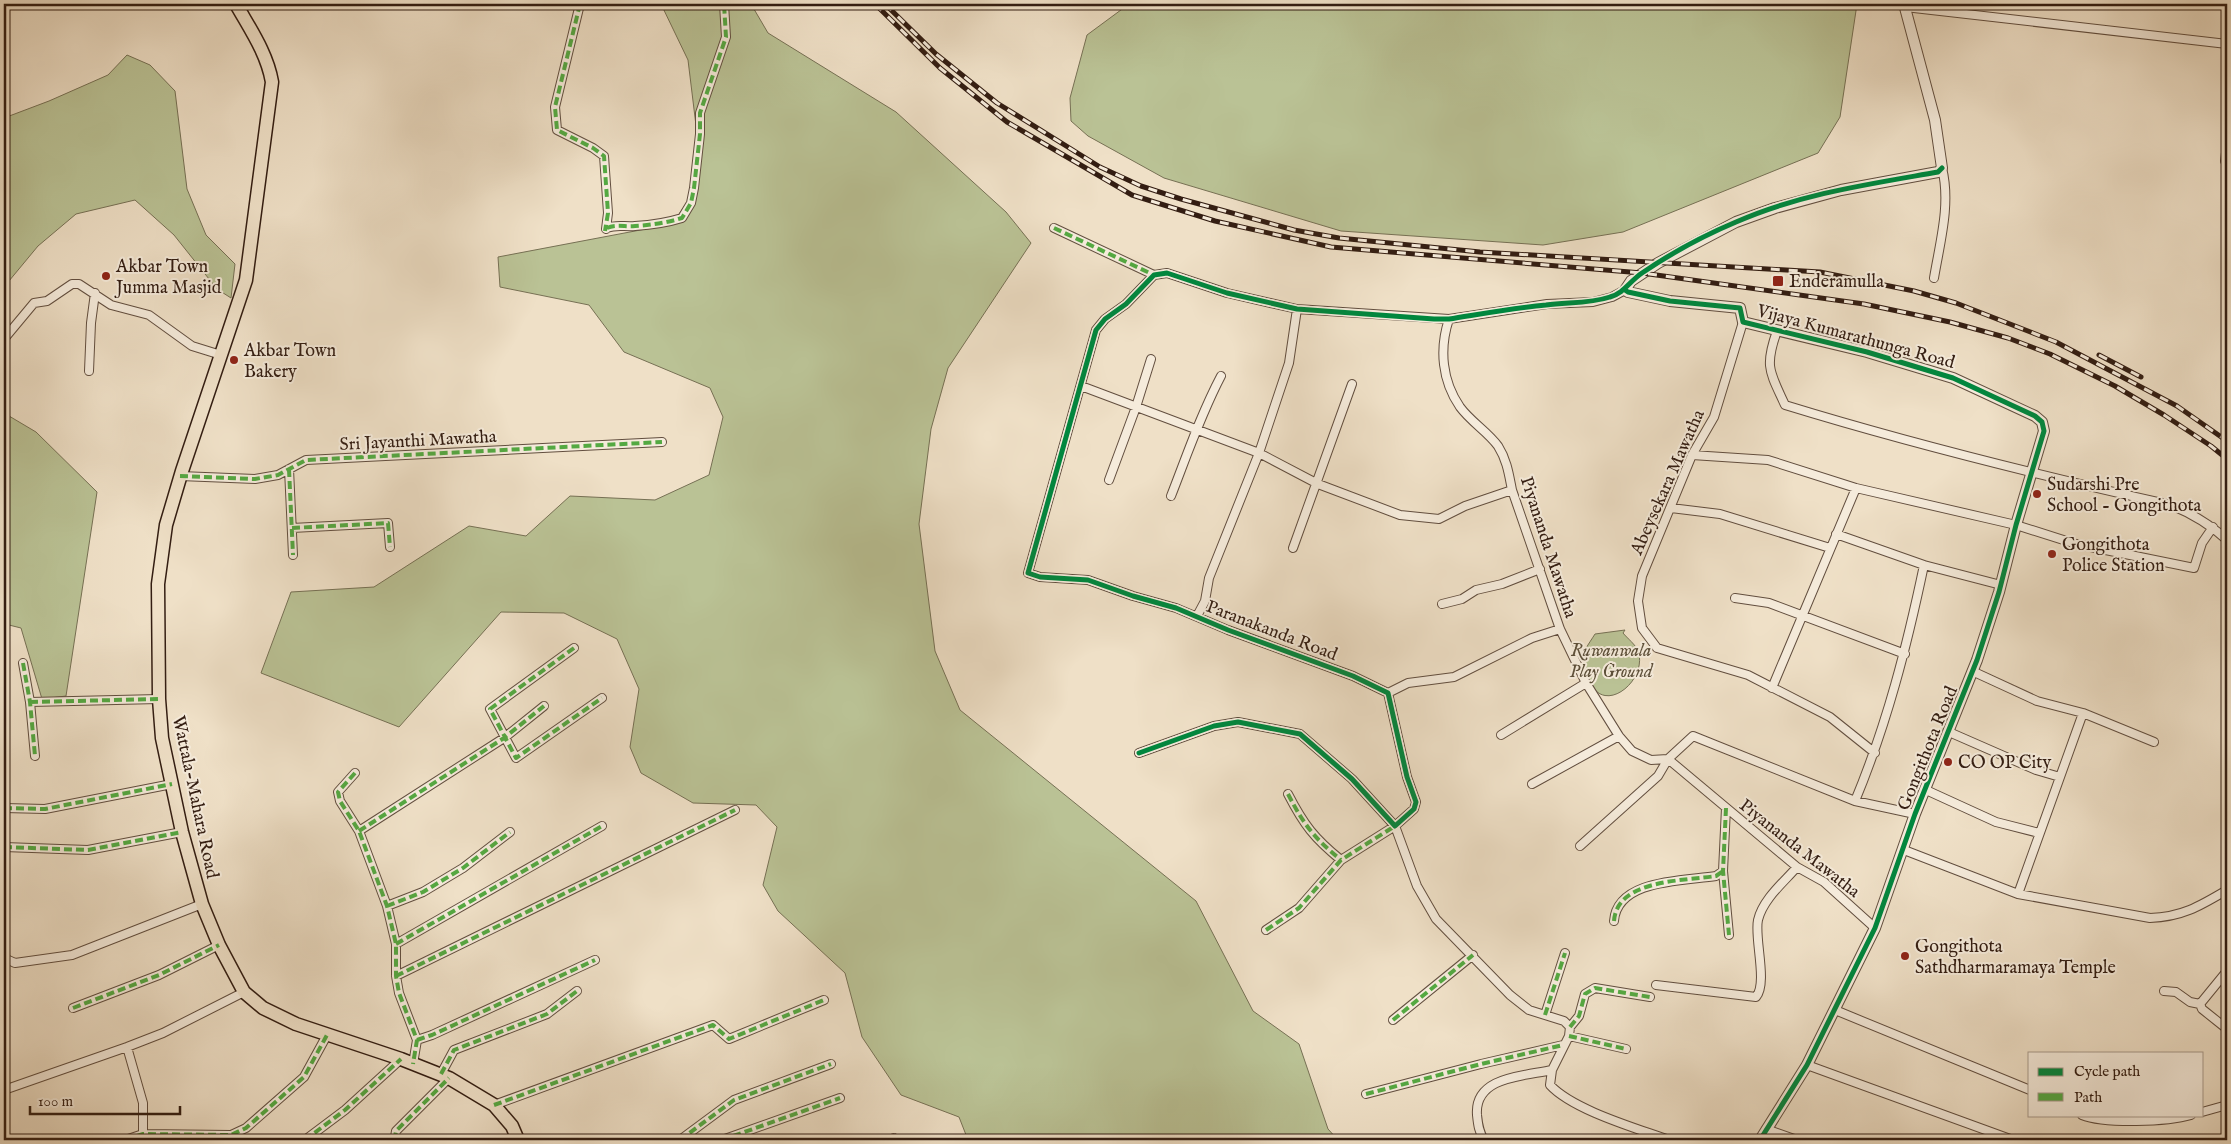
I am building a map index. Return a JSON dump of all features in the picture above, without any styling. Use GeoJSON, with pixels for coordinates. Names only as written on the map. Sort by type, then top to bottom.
{"type":"FeatureCollection","features":[{"type":"Feature","properties":{"kind":"main road","name":"Wattala-Mahara Road"},"geometry":{"type":"LineString","coordinates":[[236,4],[262,50],[270,68],[272,82],[246,280],[180,476],[166,525],[158,584],[159,699],[162,738],[182,832],[202,904],[244,992],[263,1008],[296,1024],[445,1076],[494,1105],[512,1126],[518,1140]]}},
{"type":"Feature","properties":{"kind":"street"},"geometry":{"type":"LineString","coordinates":[[580,4],[555,107],[557,130],[594,148],[604,156],[608,213],[606,229],[613,225],[634,226],[664,223],[682,218],[691,203],[700,134],[700,113],[726,36],[724,4]]}},
{"type":"Feature","properties":{"kind":"street"},"geometry":{"type":"LineString","coordinates":[[1934,278],[1945,218],[1946,184],[1935,120],[1905,6],[2227,44]]}},
{"type":"Feature","properties":{"kind":"street"},"geometry":{"type":"LineString","coordinates":[[2227,144],[2225,161],[2227,165]]}},
{"type":"Feature","properties":{"kind":"street"},"geometry":{"type":"LineString","coordinates":[[1054,228],[1154,275],[1167,274],[1227,293],[1297,309],[1449,319],[1547,304],[1594,302],[1612,297],[1625,290],[1631,281],[1658,263],[1736,222],[1775,208],[1841,190],[1938,172],[1942,168]]}},
{"type":"Feature","properties":{"kind":"street"},"geometry":{"type":"LineString","coordinates":[[1154,275],[1126,304],[1105,319],[1096,330],[1081,386],[1259,453],[1318,484],[1400,515],[1439,519],[1465,506],[1512,490]]}},
{"type":"Feature","properties":{"kind":"street"},"geometry":{"type":"LineString","coordinates":[[4,338],[34,303],[47,301],[72,284],[79,284],[95,293],[110,305],[148,315],[192,346],[221,355]]}},
{"type":"Feature","properties":{"kind":"street","name":"Vijaya Kumarathunga Road"},"geometry":{"type":"LineString","coordinates":[[1625,290],[1670,301],[1740,308],[1743,322],[1867,352],[1953,378],[2035,416],[2042,422],[2044,431]]}},
{"type":"Feature","properties":{"kind":"street"},"geometry":{"type":"LineString","coordinates":[[90,372],[91,322],[95,293]]}},
{"type":"Feature","properties":{"kind":"street"},"geometry":{"type":"LineString","coordinates":[[1197,616],[1205,601],[1209,578],[1259,453],[1289,362],[1297,309]]}},
{"type":"Feature","properties":{"kind":"street","name":"Piyananda Mawatha"},"geometry":{"type":"LineString","coordinates":[[1449,319],[1443,338],[1442,362],[1449,383],[1460,407],[1497,446],[1508,467],[1512,490],[1560,629],[1586,683],[1619,736],[1632,751],[1651,760],[1668,760],[1797,867],[1824,882],[1875,928]]}},
{"type":"Feature","properties":{"kind":"street","name":"Abeysekara Mawatha"},"geometry":{"type":"LineString","coordinates":[[1743,322],[1714,417],[1692,455],[1642,576],[1638,601],[1642,628],[1657,648],[1748,676],[1830,717],[1876,752]]}},
{"type":"Feature","properties":{"kind":"street"},"geometry":{"type":"LineString","coordinates":[[1777,331],[1771,348],[1769,371],[1785,405],[1871,431],[1982,459],[2031,474],[2171,505],[2191,512],[2213,527],[2227,540]]}},
{"type":"Feature","properties":{"kind":"street"},"geometry":{"type":"LineString","coordinates":[[1108,480],[1136,407],[1151,359]]}},
{"type":"Feature","properties":{"kind":"street"},"geometry":{"type":"LineString","coordinates":[[1171,496],[1198,431],[1204,408],[1221,376]]}},
{"type":"Feature","properties":{"kind":"street"},"geometry":{"type":"LineString","coordinates":[[1293,548],[1318,484],[1352,384]]}},
{"type":"Feature","properties":{"kind":"street","name":"Paranakanda Road"},"geometry":{"type":"LineString","coordinates":[[1081,386],[1028,573],[1040,577],[1088,580],[1197,616],[1228,630],[1354,676],[1388,693]]}},
{"type":"Feature","properties":{"kind":"street","name":"Gongithota Road"},"geometry":{"type":"LineString","coordinates":[[1760,1140],[1807,1065],[1875,928],[1904,850],[1915,814],[1972,671],[2001,585],[2016,525],[2044,431]]}},
{"type":"Feature","properties":{"kind":"street","name":"Sri Jayanthi Mawatha"},"geometry":{"type":"LineString","coordinates":[[180,476],[255,479],[278,475],[306,460],[662,442]]}},
{"type":"Feature","properties":{"kind":"street"},"geometry":{"type":"LineString","coordinates":[[1692,455],[1768,460],[1856,488],[2016,525],[2076,544],[2194,568],[2202,543],[2213,527]]}},
{"type":"Feature","properties":{"kind":"street"},"geometry":{"type":"LineString","coordinates":[[289,469],[294,554]]}},
{"type":"Feature","properties":{"kind":"street"},"geometry":{"type":"LineString","coordinates":[[1772,688],[1856,488]]}},
{"type":"Feature","properties":{"kind":"street"},"geometry":{"type":"LineString","coordinates":[[1671,508],[1720,514],[1830,548]]}},
{"type":"Feature","properties":{"kind":"street"},"geometry":{"type":"LineString","coordinates":[[292,528],[388,523],[390,547]]}},
{"type":"Feature","properties":{"kind":"street"},"geometry":{"type":"LineString","coordinates":[[1836,534],[1924,565],[2001,585]]}},
{"type":"Feature","properties":{"kind":"street"},"geometry":{"type":"LineString","coordinates":[[1855,801],[1876,752],[1905,654],[1924,565]]}},
{"type":"Feature","properties":{"kind":"street"},"geometry":{"type":"LineString","coordinates":[[1442,604],[1462,599],[1476,590],[1502,584],[1540,569]]}},
{"type":"Feature","properties":{"kind":"street"},"geometry":{"type":"LineString","coordinates":[[1735,598],[1769,603],[1905,654]]}},
{"type":"Feature","properties":{"kind":"street"},"geometry":{"type":"LineString","coordinates":[[1266,930],[1299,908],[1341,860],[1395,826],[1414,809],[1416,802],[1407,777],[1388,693],[1408,683],[1454,677],[1532,638],[1560,629]]}},
{"type":"Feature","properties":{"kind":"street"},"geometry":{"type":"LineString","coordinates":[[574,648],[490,709],[504,738],[516,758],[602,698]]}},
{"type":"Feature","properties":{"kind":"street"},"geometry":{"type":"LineString","coordinates":[[23,663],[30,702],[34,756]]}},
{"type":"Feature","properties":{"kind":"street"},"geometry":{"type":"LineString","coordinates":[[1972,671],[2037,701],[2083,713],[2154,742]]}},
{"type":"Feature","properties":{"kind":"street"},"geometry":{"type":"LineString","coordinates":[[1501,735],[1586,683]]}},
{"type":"Feature","properties":{"kind":"street"},"geometry":{"type":"LineString","coordinates":[[30,702],[159,699]]}},
{"type":"Feature","properties":{"kind":"street"},"geometry":{"type":"LineString","coordinates":[[359,832],[504,738],[544,706]]}},
{"type":"Feature","properties":{"kind":"street"},"geometry":{"type":"LineString","coordinates":[[2018,894],[2083,713]]}},
{"type":"Feature","properties":{"kind":"street"},"geometry":{"type":"LineString","coordinates":[[1138,753],[1214,726],[1238,722],[1300,734],[1352,779],[1395,826],[1417,886],[1436,918],[1510,995],[1529,1010],[1564,1021],[1570,1027]]}},
{"type":"Feature","properties":{"kind":"street"},"geometry":{"type":"LineString","coordinates":[[1949,732],[2036,770],[2060,777]]}},
{"type":"Feature","properties":{"kind":"street"},"geometry":{"type":"LineString","coordinates":[[1532,784],[1619,736]]}},
{"type":"Feature","properties":{"kind":"street"},"geometry":{"type":"LineString","coordinates":[[1580,846],[1658,776],[1668,760],[1693,736],[1855,801],[1915,814]]}},
{"type":"Feature","properties":{"kind":"street"},"geometry":{"type":"LineString","coordinates":[[355,773],[338,792],[340,800],[359,832],[387,906],[396,944],[396,976],[399,993],[417,1040],[413,1064]]}},
{"type":"Feature","properties":{"kind":"street"},"geometry":{"type":"LineString","coordinates":[[4,808],[45,809],[172,784]]}},
{"type":"Feature","properties":{"kind":"street"},"geometry":{"type":"LineString","coordinates":[[1926,790],[1996,822],[2039,833]]}},
{"type":"Feature","properties":{"kind":"street"},"geometry":{"type":"LineString","coordinates":[[1288,794],[1303,823],[1318,841],[1341,860]]}},
{"type":"Feature","properties":{"kind":"street"},"geometry":{"type":"LineString","coordinates":[[1726,808],[1724,871],[1729,935]]}},
{"type":"Feature","properties":{"kind":"street"},"geometry":{"type":"LineString","coordinates":[[396,976],[735,810]]}},
{"type":"Feature","properties":{"kind":"street"},"geometry":{"type":"LineString","coordinates":[[396,944],[602,826]]}},
{"type":"Feature","properties":{"kind":"street"},"geometry":{"type":"LineString","coordinates":[[4,846],[88,850],[182,832]]}},
{"type":"Feature","properties":{"kind":"street"},"geometry":{"type":"LineString","coordinates":[[387,906],[423,892],[463,868],[510,832]]}},
{"type":"Feature","properties":{"kind":"street"},"geometry":{"type":"LineString","coordinates":[[1904,850],[2018,894],[2102,910],[2157,917],[2172,917],[2180,914],[2203,904],[2227,890]]}},
{"type":"Feature","properties":{"kind":"street"},"geometry":{"type":"LineString","coordinates":[[1656,985],[1756,997],[1759,993],[1760,979],[1758,920],[1766,902],[1797,867]]}},
{"type":"Feature","properties":{"kind":"street"},"geometry":{"type":"LineString","coordinates":[[1614,921],[1615,910],[1625,896],[1641,887],[1716,876],[1724,871]]}},
{"type":"Feature","properties":{"kind":"street"},"geometry":{"type":"LineString","coordinates":[[4,958],[15,962],[72,955],[202,904]]}},
{"type":"Feature","properties":{"kind":"street"},"geometry":{"type":"LineString","coordinates":[[73,1008],[159,974],[220,945]]}},
{"type":"Feature","properties":{"kind":"street"},"geometry":{"type":"LineString","coordinates":[[1545,1015],[1565,953]]}},
{"type":"Feature","properties":{"kind":"street"},"geometry":{"type":"LineString","coordinates":[[1393,1020],[1473,955]]}},
{"type":"Feature","properties":{"kind":"street"},"geometry":{"type":"LineString","coordinates":[[417,1040],[432,1035],[595,960]]}},
{"type":"Feature","properties":{"kind":"street"},"geometry":{"type":"LineString","coordinates":[[2200,1004],[2227,971]]}},
{"type":"Feature","properties":{"kind":"street"},"geometry":{"type":"LineString","coordinates":[[1650,997],[1595,988],[1585,994],[1578,1016],[1570,1027],[1569,1036],[1552,1070],[1550,1085],[1556,1091],[1591,1111],[1669,1140]]}},
{"type":"Feature","properties":{"kind":"street"},"geometry":{"type":"LineString","coordinates":[[397,1140],[395,1137],[396,1131],[445,1076],[454,1050],[547,1014],[577,991]]}},
{"type":"Feature","properties":{"kind":"street"},"geometry":{"type":"LineString","coordinates":[[2164,991],[2176,992],[2190,1002],[2200,1004]]}},
{"type":"Feature","properties":{"kind":"street"},"geometry":{"type":"LineString","coordinates":[[4,1090],[163,1033],[244,992]]}},
{"type":"Feature","properties":{"kind":"street"},"geometry":{"type":"LineString","coordinates":[[494,1105],[713,1024],[728,1039],[824,1000]]}},
{"type":"Feature","properties":{"kind":"street"},"geometry":{"type":"LineString","coordinates":[[2200,1004],[2202,1009],[2227,1029]]}},
{"type":"Feature","properties":{"kind":"street"},"geometry":{"type":"LineString","coordinates":[[1835,1010],[2028,1089]]}},
{"type":"Feature","properties":{"kind":"street"},"geometry":{"type":"LineString","coordinates":[[125,1140],[143,1134],[231,1135],[246,1128],[304,1077],[327,1035]]}},
{"type":"Feature","properties":{"kind":"street"},"geometry":{"type":"LineString","coordinates":[[1569,1036],[1626,1049]]}},
{"type":"Feature","properties":{"kind":"street"},"geometry":{"type":"LineString","coordinates":[[1366,1094],[1563,1045]]}},
{"type":"Feature","properties":{"kind":"street"},"geometry":{"type":"LineString","coordinates":[[127,1047],[143,1103],[143,1134]]}},
{"type":"Feature","properties":{"kind":"street"},"geometry":{"type":"LineString","coordinates":[[305,1140],[345,1110],[400,1059]]}},
{"type":"Feature","properties":{"kind":"street"},"geometry":{"type":"LineString","coordinates":[[680,1140],[734,1100],[831,1064]]}},
{"type":"Feature","properties":{"kind":"street"},"geometry":{"type":"LineString","coordinates":[[1807,1065],[2013,1140]]}},
{"type":"Feature","properties":{"kind":"street"},"geometry":{"type":"LineString","coordinates":[[1484,1140],[1479,1132],[1477,1108],[1483,1092],[1493,1083],[1552,1070]]}},
{"type":"Feature","properties":{"kind":"street"},"geometry":{"type":"LineString","coordinates":[[722,1140],[840,1098]]}},
{"type":"Feature","properties":{"kind":"street"},"geometry":{"type":"LineString","coordinates":[[2204,1111],[2227,1105]]}},
{"type":"Feature","properties":{"kind":"street"},"geometry":{"type":"LineString","coordinates":[[2087,1116],[2106,1120],[2175,1120],[2188,1116]]}},
{"type":"Feature","properties":{"kind":"street"},"geometry":{"type":"LineString","coordinates":[[1766,1129],[1797,1140]]}},
{"type":"Feature","properties":{"kind":"green space"},"geometry":{"type":"Polygon","coordinates":[[[661,4],[751,4],[768,33],[896,112],[1006,212],[1031,243],[948,368],[931,429],[919,524],[935,651],[960,710],[1196,901],[1253,1011],[1299,1044],[1328,1129],[1338,1140],[968,1140],[959,1117],[901,1095],[862,1037],[845,973],[778,911],[763,885],[777,827],[756,805],[693,803],[641,773],[630,747],[639,689],[617,639],[564,613],[501,612],[399,727],[261,673],[291,592],[374,587],[469,526],[526,536],[570,496],[655,500],[709,475],[723,417],[710,388],[624,352],[589,305],[500,287],[498,257],[672,224],[688,201],[698,142],[688,60],[661,4]]]}},
{"type":"Feature","properties":{"kind":"green space"},"geometry":{"type":"Polygon","coordinates":[[[1129,4],[1857,4],[1840,117],[1818,153],[1623,232],[1543,245],[1341,231],[1164,178],[1088,136],[1071,121],[1070,98],[1087,35],[1129,4]]]}},
{"type":"Feature","properties":{"kind":"green space"},"geometry":{"type":"Polygon","coordinates":[[[127,55],[150,65],[175,91],[187,189],[206,235],[235,264],[231,298],[217,289],[174,235],[135,200],[76,214],[38,246],[4,287],[4,118],[108,75],[127,55]]]}},
{"type":"Feature","properties":{"kind":"green space"},"geometry":{"type":"Polygon","coordinates":[[[4,413],[36,432],[97,492],[66,696],[42,699],[21,628],[9,625],[4,632],[4,413]]]}},
{"type":"Feature","properties":{"kind":"green space","name":"Ruwanwala Play Ground"},"geometry":{"type":"Polygon","coordinates":[[[1625,630],[1623,633],[1638,651],[1640,662],[1637,674],[1622,691],[1612,695],[1602,695],[1594,689],[1588,676],[1583,658],[1585,651],[1595,634],[1625,630]]]}},
{"type":"Feature","properties":{"kind":"railway"},"geometry":{"type":"LineString","coordinates":[[875,4],[940,68],[1007,122],[1132,195],[1215,221],[1331,247],[1642,273],[1864,304],[1950,322],[2008,338],[2050,354],[2115,386],[2164,415],[2227,459]]}},
{"type":"Feature","properties":{"kind":"railway"},"geometry":{"type":"LineString","coordinates":[[885,4],[936,54],[997,103],[1100,167],[1141,186],[1294,230],[1339,238],[1480,252],[1820,272],[1914,291],[1956,303],[2056,342],[2177,406],[2227,441]]}},
{"type":"Feature","properties":{"kind":"railway"},"geometry":{"type":"LineString","coordinates":[[2099,355],[2141,377]]}},
{"type":"Feature","properties":{"kind":"marked path"},"geometry":{"type":"LineString","coordinates":[[580,4],[555,107],[557,130],[593,148],[604,156],[608,213],[605,231]]}},
{"type":"Feature","properties":{"kind":"marked path"},"geometry":{"type":"LineString","coordinates":[[607,228],[653,224],[682,218],[691,203],[700,134],[700,113],[726,37],[724,4]]}},
{"type":"Feature","properties":{"kind":"marked path"},"geometry":{"type":"LineString","coordinates":[[1054,228],[1154,275]]}},
{"type":"Feature","properties":{"kind":"marked path"},"geometry":{"type":"LineString","coordinates":[[180,476],[255,479],[278,475],[306,460],[662,442]]}},
{"type":"Feature","properties":{"kind":"marked path"},"geometry":{"type":"LineString","coordinates":[[289,469],[293,555]]}},
{"type":"Feature","properties":{"kind":"marked path"},"geometry":{"type":"LineString","coordinates":[[292,528],[388,523],[390,547]]}},
{"type":"Feature","properties":{"kind":"marked path"},"geometry":{"type":"LineString","coordinates":[[574,648],[490,709],[516,758],[602,698]]}},
{"type":"Feature","properties":{"kind":"marked path"},"geometry":{"type":"LineString","coordinates":[[23,663],[30,702],[35,756]]}},
{"type":"Feature","properties":{"kind":"marked path"},"geometry":{"type":"LineString","coordinates":[[30,702],[159,699]]}},
{"type":"Feature","properties":{"kind":"marked path"},"geometry":{"type":"LineString","coordinates":[[359,831],[504,738],[544,706]]}},
{"type":"Feature","properties":{"kind":"marked path"},"geometry":{"type":"LineString","coordinates":[[355,773],[338,792],[340,801],[359,831],[387,906],[396,944],[396,976],[399,993],[417,1040],[413,1064]]}},
{"type":"Feature","properties":{"kind":"marked path"},"geometry":{"type":"LineString","coordinates":[[4,808],[45,809],[172,784]]}},
{"type":"Feature","properties":{"kind":"marked path"},"geometry":{"type":"LineString","coordinates":[[1288,794],[1310,830],[1341,860]]}},
{"type":"Feature","properties":{"kind":"marked path"},"geometry":{"type":"LineString","coordinates":[[1726,808],[1723,871],[1729,935]]}},
{"type":"Feature","properties":{"kind":"marked path"},"geometry":{"type":"LineString","coordinates":[[396,976],[735,810]]}},
{"type":"Feature","properties":{"kind":"marked path"},"geometry":{"type":"LineString","coordinates":[[396,944],[602,826]]}},
{"type":"Feature","properties":{"kind":"marked path"},"geometry":{"type":"LineString","coordinates":[[1266,930],[1299,908],[1341,860],[1395,826]]}},
{"type":"Feature","properties":{"kind":"marked path"},"geometry":{"type":"LineString","coordinates":[[4,847],[88,850],[182,832]]}},
{"type":"Feature","properties":{"kind":"marked path"},"geometry":{"type":"LineString","coordinates":[[387,906],[423,892],[463,868],[510,832]]}},
{"type":"Feature","properties":{"kind":"marked path"},"geometry":{"type":"LineString","coordinates":[[1614,921],[1618,907],[1627,897],[1639,890],[1670,881],[1716,876],[1723,871]]}},
{"type":"Feature","properties":{"kind":"marked path"},"geometry":{"type":"LineString","coordinates":[[73,1008],[159,975],[219,945]]}},
{"type":"Feature","properties":{"kind":"marked path"},"geometry":{"type":"LineString","coordinates":[[1545,1015],[1565,953]]}},
{"type":"Feature","properties":{"kind":"marked path"},"geometry":{"type":"LineString","coordinates":[[1393,1020],[1473,955]]}},
{"type":"Feature","properties":{"kind":"marked path"},"geometry":{"type":"LineString","coordinates":[[417,1040],[432,1035],[595,960]]}},
{"type":"Feature","properties":{"kind":"marked path"},"geometry":{"type":"LineString","coordinates":[[1570,1027],[1579,1016],[1585,994],[1595,988],[1650,997]]}},
{"type":"Feature","properties":{"kind":"marked path"},"geometry":{"type":"LineString","coordinates":[[441,1074],[454,1050],[547,1014],[577,991]]}},
{"type":"Feature","properties":{"kind":"marked path"},"geometry":{"type":"LineString","coordinates":[[494,1105],[713,1025],[729,1039],[824,1000]]}},
{"type":"Feature","properties":{"kind":"marked path"},"geometry":{"type":"LineString","coordinates":[[125,1140],[143,1134],[231,1135],[246,1128],[304,1077],[327,1035]]}},
{"type":"Feature","properties":{"kind":"marked path"},"geometry":{"type":"LineString","coordinates":[[1569,1036],[1626,1049]]}},
{"type":"Feature","properties":{"kind":"marked path"},"geometry":{"type":"LineString","coordinates":[[1366,1094],[1563,1045]]}},
{"type":"Feature","properties":{"kind":"marked path"},"geometry":{"type":"LineString","coordinates":[[305,1140],[345,1110],[401,1059]]}},
{"type":"Feature","properties":{"kind":"marked path"},"geometry":{"type":"LineString","coordinates":[[680,1140],[734,1100],[831,1064]]}},
{"type":"Feature","properties":{"kind":"marked path"},"geometry":{"type":"LineString","coordinates":[[397,1140],[395,1137],[396,1131],[449,1078]]}},
{"type":"Feature","properties":{"kind":"marked path"},"geometry":{"type":"LineString","coordinates":[[722,1140],[840,1098]]}},
{"type":"Feature","properties":{"kind":"marked path"},"geometry":{"type":"LineString","coordinates":[[890,1140],[894,1138]]}},
{"type":"Feature","properties":{"kind":"cycle path"},"geometry":{"type":"LineString","coordinates":[[1139,753],[1214,726],[1238,722],[1300,734],[1352,779],[1395,826],[1414,809],[1416,802],[1407,777],[1388,693],[1353,676],[1228,630],[1176,608],[1133,596],[1088,580],[1040,577],[1028,573],[1096,330],[1105,319],[1126,304],[1154,275],[1167,273],[1227,293],[1297,309],[1434,319],[1449,319],[1554,304],[1594,301],[1619,293],[1642,273],[1688,245],[1760,212],[1835,191],[1938,172],[1942,168]]}},
{"type":"Feature","properties":{"kind":"cycle path"},"geometry":{"type":"LineString","coordinates":[[1625,290],[1670,301],[1740,308],[1743,322],[1867,352],[1953,378],[2035,416],[2042,422],[2044,431],[2016,525],[1999,592],[1977,660],[1915,814],[1875,928],[1807,1065],[1760,1140]]}},
{"type":"Feature","properties":{"kind":"place","name":"Akbar Town Jumma Masjid"},"geometry":{"type":"Point","coordinates":[106,276]}},
{"type":"Feature","properties":{"kind":"place","name":"Enderamulla"},"geometry":{"type":"Point","coordinates":[1778,281]}},
{"type":"Feature","properties":{"kind":"place","name":"Akbar Town Bakery"},"geometry":{"type":"Point","coordinates":[234,360]}},
{"type":"Feature","properties":{"kind":"place","name":"Sudarshi Pre School - Gongithota"},"geometry":{"type":"Point","coordinates":[2037,494]}},
{"type":"Feature","properties":{"kind":"place","name":"Gongithota Police Station"},"geometry":{"type":"Point","coordinates":[2052,554]}},
{"type":"Feature","properties":{"kind":"place","name":"CO OP City"},"geometry":{"type":"Point","coordinates":[1948,762]}},
{"type":"Feature","properties":{"kind":"place","name":"Gongithota Sathdharmaramaya Temple"},"geometry":{"type":"Point","coordinates":[1905,956]}}]}
